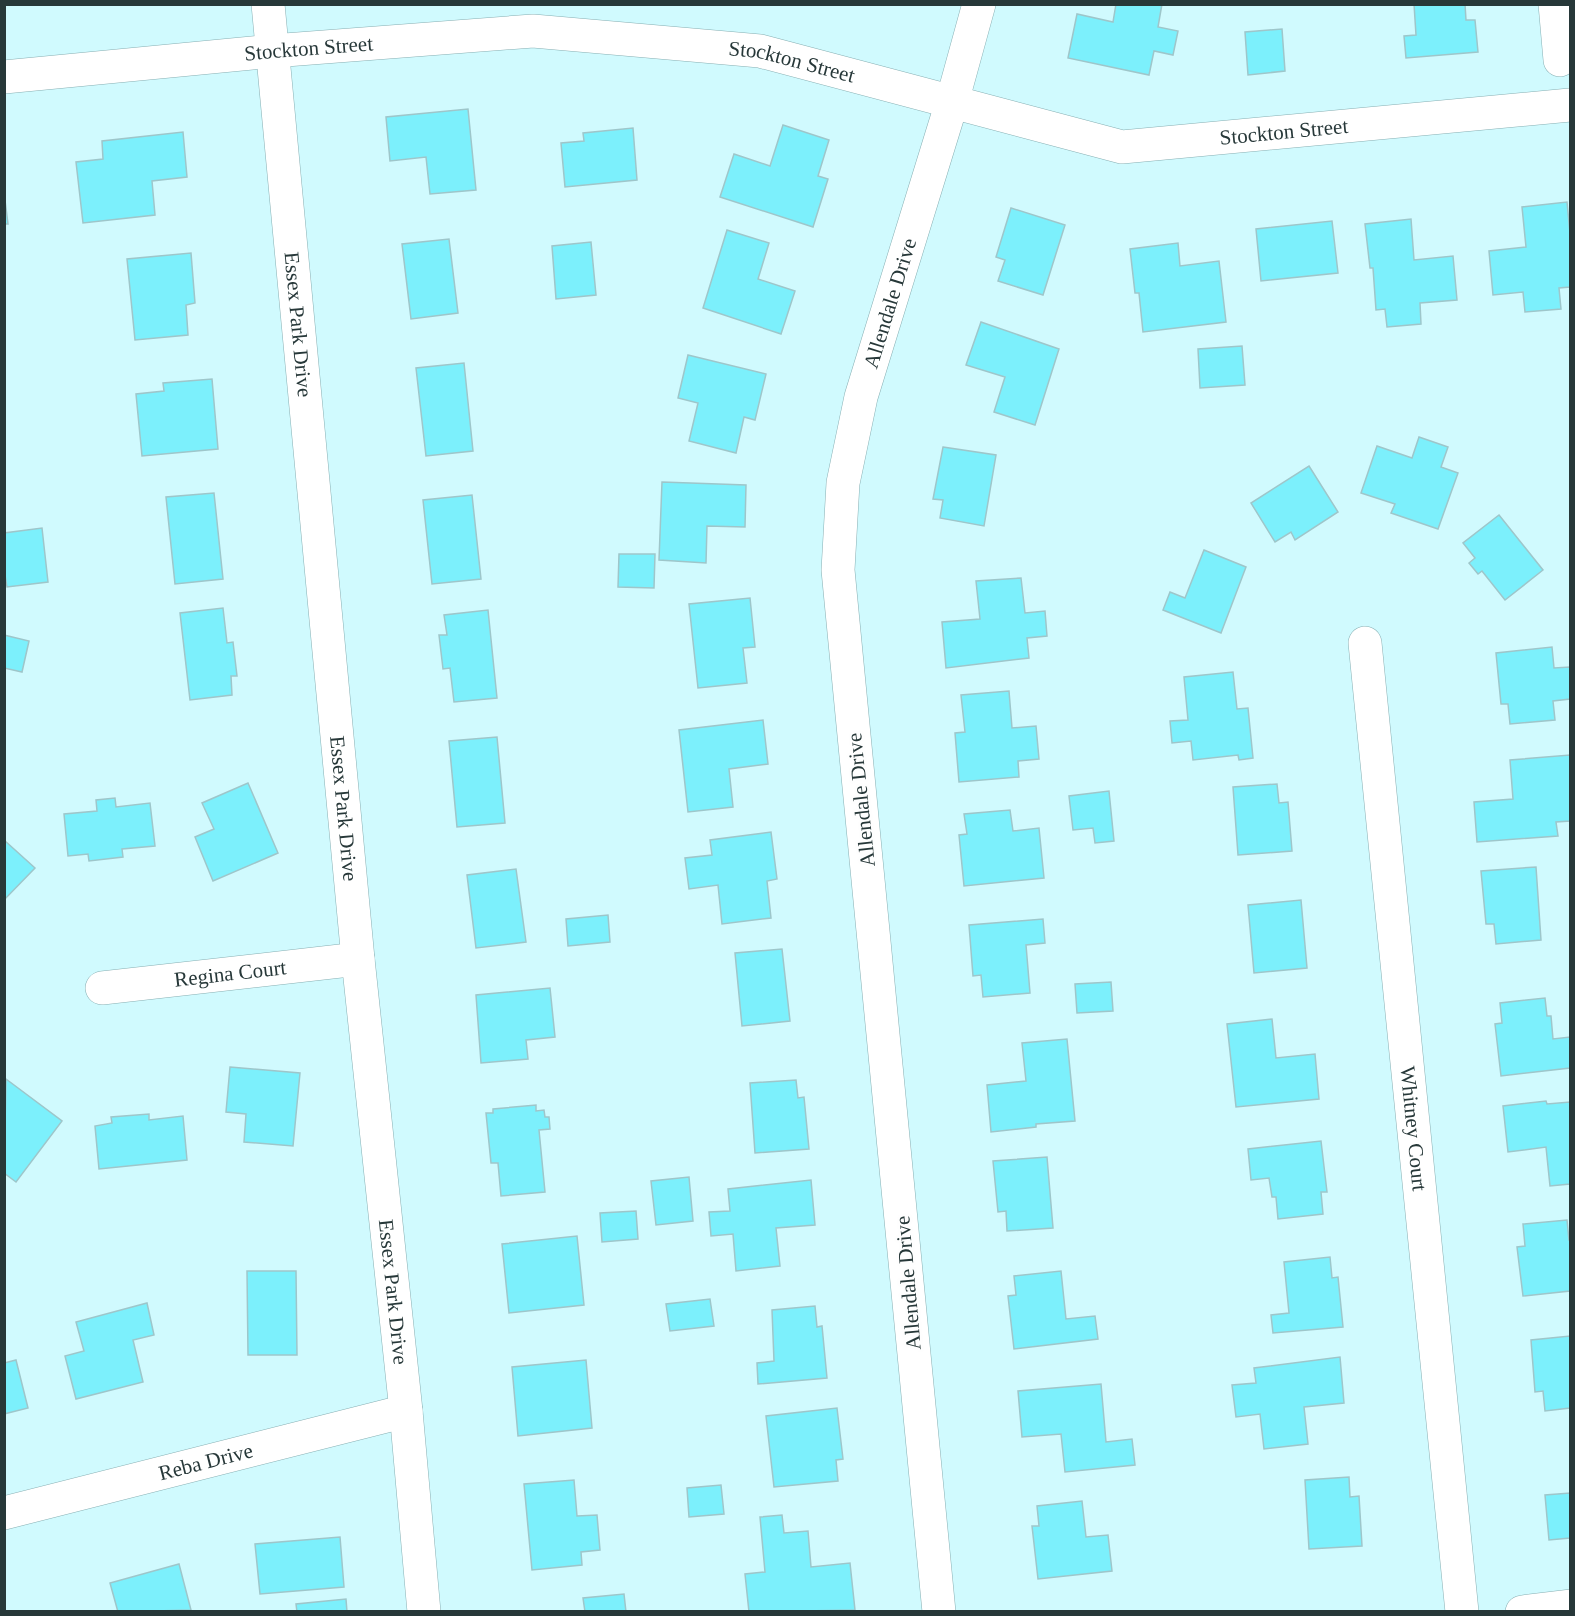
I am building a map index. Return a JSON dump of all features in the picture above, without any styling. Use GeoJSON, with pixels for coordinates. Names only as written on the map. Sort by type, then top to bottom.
{"type":"FeatureCollection","features":[{"type":"Feature","properties":{"kind":"street","name":"Essex Park Drive"},"geometry":{"type":"LineString","coordinates":[[268,4],[358,959],[406,1411],[424,1611]]}},
{"type":"Feature","properties":{"kind":"street","name":"Allendale Drive"},"geometry":{"type":"LineString","coordinates":[[939,1611],[838,570],[843,483],[861,397],[952,102],[979,4]]}},
{"type":"Feature","properties":{"kind":"street"},"geometry":{"type":"LineString","coordinates":[[1555,4],[1560,60]]}},
{"type":"Feature","properties":{"kind":"street","name":"Stockton Street"},"geometry":{"type":"LineString","coordinates":[[4,77],[272,51],[533,31],[760,51],[1122,147],[1570,105]]}},
{"type":"Feature","properties":{"kind":"street","name":"Whitney Court"},"geometry":{"type":"LineString","coordinates":[[1365,643],[1462,1611]]}},
{"type":"Feature","properties":{"kind":"street","name":"Regina Court"},"geometry":{"type":"LineString","coordinates":[[102,988],[358,959]]}},
{"type":"Feature","properties":{"kind":"street","name":"Reba Drive"},"geometry":{"type":"LineString","coordinates":[[4,1513],[406,1411]]}},
{"type":"Feature","properties":{"kind":"street"},"geometry":{"type":"LineString","coordinates":[[1522,1611],[1570,1606]]}},
{"type":"Feature","properties":{"kind":"building"},"geometry":{"type":"Polygon","coordinates":[[[1116,4],[1162,4],[1158,27],[1178,31],[1173,55],[1154,51],[1149,75],[1068,58],[1077,14],[1113,22],[1116,4]]]}},
{"type":"Feature","properties":{"kind":"building"},"geometry":{"type":"Polygon","coordinates":[[[1414,4],[1465,4],[1466,20],[1475,20],[1478,52],[1406,58],[1404,36],[1416,35],[1414,4]]]}},
{"type":"Feature","properties":{"kind":"building"},"geometry":{"type":"Polygon","coordinates":[[[1282,29],[1285,71],[1248,75],[1245,32],[1282,29]]]}},
{"type":"Feature","properties":{"kind":"building"},"geometry":{"type":"Polygon","coordinates":[[[468,109],[476,190],[430,194],[426,157],[390,161],[386,117],[468,109]]]}},
{"type":"Feature","properties":{"kind":"building"},"geometry":{"type":"Polygon","coordinates":[[[783,125],[829,140],[818,176],[828,179],[813,227],[720,197],[734,154],[770,166],[783,125]]]}},
{"type":"Feature","properties":{"kind":"building"},"geometry":{"type":"Polygon","coordinates":[[[633,128],[637,180],[565,187],[561,143],[584,141],[583,133],[633,128]]]}},
{"type":"Feature","properties":{"kind":"building"},"geometry":{"type":"Polygon","coordinates":[[[183,132],[187,177],[152,181],[155,215],[83,223],[76,162],[103,159],[102,141],[183,132]]]}},
{"type":"Feature","properties":{"kind":"building"},"geometry":{"type":"Polygon","coordinates":[[[4,192],[8,224],[4,224],[4,192]]]}},
{"type":"Feature","properties":{"kind":"building"},"geometry":{"type":"Polygon","coordinates":[[[1567,202],[1570,233],[1570,287],[1559,288],[1561,309],[1525,312],[1523,292],[1493,295],[1489,251],[1526,247],[1522,207],[1567,202]]]}},
{"type":"Feature","properties":{"kind":"building"},"geometry":{"type":"Polygon","coordinates":[[[1011,208],[1065,225],[1043,295],[998,281],[1005,260],[996,257],[1011,208]]]}},
{"type":"Feature","properties":{"kind":"building"},"geometry":{"type":"Polygon","coordinates":[[[1411,219],[1414,260],[1453,256],[1457,300],[1420,303],[1421,324],[1387,327],[1385,309],[1376,310],[1373,268],[1370,268],[1365,224],[1411,219]]]}},
{"type":"Feature","properties":{"kind":"building"},"geometry":{"type":"Polygon","coordinates":[[[1332,221],[1338,273],[1261,281],[1256,229],[1332,221]]]}},
{"type":"Feature","properties":{"kind":"building"},"geometry":{"type":"Polygon","coordinates":[[[727,230],[769,243],[758,279],[795,291],[781,334],[703,308],[727,230]]]}},
{"type":"Feature","properties":{"kind":"building"},"geometry":{"type":"Polygon","coordinates":[[[449,239],[458,313],[411,319],[402,244],[449,239]]]}},
{"type":"Feature","properties":{"kind":"building"},"geometry":{"type":"Polygon","coordinates":[[[591,242],[596,295],[556,299],[552,246],[591,242]]]}},
{"type":"Feature","properties":{"kind":"building"},"geometry":{"type":"Polygon","coordinates":[[[1178,243],[1180,266],[1219,261],[1226,322],[1143,332],[1139,293],[1135,293],[1130,249],[1178,243]]]}},
{"type":"Feature","properties":{"kind":"building"},"geometry":{"type":"Polygon","coordinates":[[[191,253],[195,303],[186,305],[188,335],[135,340],[127,259],[191,253]]]}},
{"type":"Feature","properties":{"kind":"building"},"geometry":{"type":"Polygon","coordinates":[[[981,322],[1059,349],[1035,425],[994,412],[1005,377],[966,365],[981,322]]]}},
{"type":"Feature","properties":{"kind":"building"},"geometry":{"type":"Polygon","coordinates":[[[1242,346],[1245,385],[1200,388],[1198,349],[1242,346]]]}},
{"type":"Feature","properties":{"kind":"building"},"geometry":{"type":"Polygon","coordinates":[[[688,355],[766,374],[755,420],[744,417],[736,453],[689,441],[698,403],[678,398],[688,355]]]}},
{"type":"Feature","properties":{"kind":"building"},"geometry":{"type":"Polygon","coordinates":[[[464,363],[473,451],[426,456],[416,368],[464,363]]]}},
{"type":"Feature","properties":{"kind":"building"},"geometry":{"type":"Polygon","coordinates":[[[212,379],[218,449],[142,456],[136,394],[164,391],[163,383],[212,379]]]}},
{"type":"Feature","properties":{"kind":"building"},"geometry":{"type":"Polygon","coordinates":[[[1419,437],[1448,447],[1441,467],[1458,473],[1438,529],[1391,513],[1395,504],[1361,493],[1377,446],[1412,458],[1419,437]]]}},
{"type":"Feature","properties":{"kind":"building"},"geometry":{"type":"Polygon","coordinates":[[[943,447],[996,455],[984,526],[940,518],[943,500],[933,499],[943,447]]]}},
{"type":"Feature","properties":{"kind":"building"},"geometry":{"type":"Polygon","coordinates":[[[1309,466],[1338,512],[1295,540],[1291,532],[1275,542],[1251,503],[1309,466]]]}},
{"type":"Feature","properties":{"kind":"building"},"geometry":{"type":"Polygon","coordinates":[[[662,482],[746,485],[745,527],[707,526],[706,563],[659,560],[662,482]]]}},
{"type":"Feature","properties":{"kind":"building"},"geometry":{"type":"Polygon","coordinates":[[[214,493],[223,579],[175,584],[166,497],[214,493]]]}},
{"type":"Feature","properties":{"kind":"building"},"geometry":{"type":"Polygon","coordinates":[[[472,495],[481,579],[432,584],[423,500],[472,495]]]}},
{"type":"Feature","properties":{"kind":"building"},"geometry":{"type":"Polygon","coordinates":[[[1499,515],[1543,570],[1505,600],[1482,571],[1478,574],[1469,563],[1475,558],[1463,543],[1499,515]]]}},
{"type":"Feature","properties":{"kind":"building"},"geometry":{"type":"Polygon","coordinates":[[[42,528],[48,582],[7,587],[4,569],[4,533],[42,528]]]}},
{"type":"Feature","properties":{"kind":"building"},"geometry":{"type":"Polygon","coordinates":[[[1204,550],[1246,567],[1221,633],[1163,610],[1170,592],[1185,598],[1204,550]]]}},
{"type":"Feature","properties":{"kind":"building"},"geometry":{"type":"Polygon","coordinates":[[[619,554],[655,554],[654,588],[618,587],[619,554]]]}},
{"type":"Feature","properties":{"kind":"building"},"geometry":{"type":"Polygon","coordinates":[[[1021,578],[1025,613],[1045,611],[1047,636],[1027,638],[1029,658],[946,668],[942,622],[980,619],[976,581],[1021,578]]]}},
{"type":"Feature","properties":{"kind":"building"},"geometry":{"type":"Polygon","coordinates":[[[750,598],[755,647],[743,648],[747,683],[698,688],[689,604],[750,598]]]}},
{"type":"Feature","properties":{"kind":"building"},"geometry":{"type":"Polygon","coordinates":[[[223,608],[227,643],[233,642],[237,676],[231,676],[232,695],[190,700],[180,613],[223,608]]]}},
{"type":"Feature","properties":{"kind":"building"},"geometry":{"type":"Polygon","coordinates":[[[488,610],[497,698],[454,702],[450,668],[443,669],[439,635],[447,635],[444,615],[488,610]]]}},
{"type":"Feature","properties":{"kind":"building"},"geometry":{"type":"Polygon","coordinates":[[[4,635],[29,641],[22,672],[4,668],[4,635]]]}},
{"type":"Feature","properties":{"kind":"building"},"geometry":{"type":"Polygon","coordinates":[[[1552,647],[1554,668],[1570,667],[1570,699],[1553,701],[1555,720],[1510,724],[1508,704],[1501,704],[1496,653],[1552,647]]]}},
{"type":"Feature","properties":{"kind":"building"},"geometry":{"type":"Polygon","coordinates":[[[1233,672],[1237,709],[1248,708],[1253,758],[1239,760],[1238,755],[1193,760],[1191,741],[1172,743],[1170,721],[1188,720],[1184,677],[1233,672]]]}},
{"type":"Feature","properties":{"kind":"building"},"geometry":{"type":"Polygon","coordinates":[[[1009,691],[1012,728],[1036,726],[1039,759],[1018,761],[1019,777],[959,782],[955,733],[965,732],[961,695],[1009,691]]]}},
{"type":"Feature","properties":{"kind":"building"},"geometry":{"type":"Polygon","coordinates":[[[763,720],[768,764],[729,769],[733,807],[688,812],[679,730],[763,720]]]}},
{"type":"Feature","properties":{"kind":"building"},"geometry":{"type":"Polygon","coordinates":[[[497,737],[505,823],[457,827],[449,741],[497,737]]]}},
{"type":"Feature","properties":{"kind":"building"},"geometry":{"type":"Polygon","coordinates":[[[1570,755],[1570,821],[1556,822],[1558,836],[1477,842],[1474,802],[1513,799],[1510,760],[1570,755]]]}},
{"type":"Feature","properties":{"kind":"building"},"geometry":{"type":"Polygon","coordinates":[[[248,783],[278,853],[213,881],[195,837],[214,829],[202,803],[248,783]]]}},
{"type":"Feature","properties":{"kind":"building"},"geometry":{"type":"Polygon","coordinates":[[[1277,784],[1279,803],[1288,802],[1292,851],[1238,855],[1233,787],[1277,784]]]}},
{"type":"Feature","properties":{"kind":"building"},"geometry":{"type":"Polygon","coordinates":[[[1109,791],[1114,841],[1095,843],[1093,828],[1073,830],[1069,796],[1109,791]]]}},
{"type":"Feature","properties":{"kind":"building"},"geometry":{"type":"Polygon","coordinates":[[[115,798],[116,807],[150,803],[155,846],[122,849],[123,857],[89,861],[88,854],[68,856],[64,814],[97,811],[96,800],[115,798]]]}},
{"type":"Feature","properties":{"kind":"building"},"geometry":{"type":"Polygon","coordinates":[[[1010,810],[1013,831],[1039,828],[1044,878],[964,886],[959,835],[967,834],[964,814],[1010,810]]]}},
{"type":"Feature","properties":{"kind":"building"},"geometry":{"type":"Polygon","coordinates":[[[771,832],[777,879],[767,881],[771,918],[722,924],[718,885],[689,889],[685,858],[712,855],[710,840],[771,832]]]}},
{"type":"Feature","properties":{"kind":"building"},"geometry":{"type":"Polygon","coordinates":[[[4,840],[35,868],[4,900],[4,840]]]}},
{"type":"Feature","properties":{"kind":"building"},"geometry":{"type":"Polygon","coordinates":[[[1536,867],[1541,940],[1496,944],[1494,924],[1486,924],[1481,871],[1536,867]]]}},
{"type":"Feature","properties":{"kind":"building"},"geometry":{"type":"Polygon","coordinates":[[[516,869],[526,942],[476,948],[467,875],[516,869]]]}},
{"type":"Feature","properties":{"kind":"building"},"geometry":{"type":"Polygon","coordinates":[[[1301,900],[1307,968],[1254,973],[1248,905],[1301,900]]]}},
{"type":"Feature","properties":{"kind":"building"},"geometry":{"type":"Polygon","coordinates":[[[608,915],[610,942],[568,946],[566,919],[608,915]]]}},
{"type":"Feature","properties":{"kind":"building"},"geometry":{"type":"Polygon","coordinates":[[[1043,919],[1045,943],[1026,945],[1030,993],[983,997],[981,975],[973,976],[969,925],[1043,919]]]}},
{"type":"Feature","properties":{"kind":"building"},"geometry":{"type":"Polygon","coordinates":[[[782,949],[790,1021],[742,1026],[735,953],[782,949]]]}},
{"type":"Feature","properties":{"kind":"building"},"geometry":{"type":"Polygon","coordinates":[[[1111,982],[1113,1011],[1077,1013],[1075,984],[1111,982]]]}},
{"type":"Feature","properties":{"kind":"building"},"geometry":{"type":"Polygon","coordinates":[[[550,988],[555,1037],[526,1040],[528,1059],[481,1063],[476,995],[550,988]]]}},
{"type":"Feature","properties":{"kind":"building"},"geometry":{"type":"Polygon","coordinates":[[[1545,998],[1547,1016],[1551,1016],[1553,1039],[1570,1037],[1570,1068],[1501,1076],[1495,1024],[1502,1023],[1500,1003],[1545,998]]]}},
{"type":"Feature","properties":{"kind":"building"},"geometry":{"type":"Polygon","coordinates":[[[1272,1019],[1276,1058],[1315,1054],[1319,1099],[1236,1107],[1227,1024],[1272,1019]]]}},
{"type":"Feature","properties":{"kind":"building"},"geometry":{"type":"Polygon","coordinates":[[[1067,1039],[1075,1121],[1036,1124],[1036,1127],[991,1132],[987,1085],[1026,1081],[1022,1043],[1067,1039]]]}},
{"type":"Feature","properties":{"kind":"building"},"geometry":{"type":"Polygon","coordinates":[[[230,1067],[300,1073],[293,1146],[244,1142],[246,1114],[226,1112],[230,1067]]]}},
{"type":"Feature","properties":{"kind":"building"},"geometry":{"type":"Polygon","coordinates":[[[6,1079],[62,1121],[16,1182],[4,1173],[6,1079]]]}},
{"type":"Feature","properties":{"kind":"building"},"geometry":{"type":"Polygon","coordinates":[[[796,1080],[798,1098],[804,1097],[809,1149],[755,1153],[750,1083],[796,1080]]]}},
{"type":"Feature","properties":{"kind":"building"},"geometry":{"type":"Polygon","coordinates":[[[1546,1101],[1547,1104],[1570,1102],[1570,1184],[1550,1186],[1546,1147],[1508,1152],[1503,1106],[1546,1101]]]}},
{"type":"Feature","properties":{"kind":"building"},"geometry":{"type":"Polygon","coordinates":[[[536,1105],[536,1111],[544,1110],[545,1117],[549,1117],[550,1129],[539,1130],[545,1192],[501,1196],[498,1163],[491,1163],[486,1113],[493,1113],[493,1109],[536,1105]]]}},
{"type":"Feature","properties":{"kind":"building"},"geometry":{"type":"Polygon","coordinates":[[[149,1114],[149,1120],[183,1116],[187,1160],[99,1169],[95,1126],[112,1123],[111,1117],[149,1114]]]}},
{"type":"Feature","properties":{"kind":"building"},"geometry":{"type":"Polygon","coordinates":[[[1321,1141],[1327,1192],[1321,1192],[1323,1214],[1278,1219],[1276,1197],[1272,1197],[1269,1178],[1251,1180],[1248,1149],[1321,1141]]]}},
{"type":"Feature","properties":{"kind":"building"},"geometry":{"type":"Polygon","coordinates":[[[1047,1157],[1053,1228],[1007,1231],[1006,1211],[998,1212],[993,1161],[1047,1157]]]}},
{"type":"Feature","properties":{"kind":"building"},"geometry":{"type":"Polygon","coordinates":[[[689,1177],[693,1221],[656,1225],[651,1181],[689,1177]]]}},
{"type":"Feature","properties":{"kind":"building"},"geometry":{"type":"Polygon","coordinates":[[[811,1180],[815,1225],[776,1228],[780,1266],[736,1271],[733,1234],[711,1236],[709,1212],[730,1211],[728,1189],[811,1180]]]}},
{"type":"Feature","properties":{"kind":"building"},"geometry":{"type":"Polygon","coordinates":[[[636,1211],[638,1239],[602,1242],[600,1213],[636,1211]]]}},
{"type":"Feature","properties":{"kind":"building"},"geometry":{"type":"Polygon","coordinates":[[[1567,1220],[1570,1240],[1570,1291],[1523,1296],[1517,1247],[1525,1246],[1523,1224],[1567,1220]]]}},
{"type":"Feature","properties":{"kind":"building"},"geometry":{"type":"Polygon","coordinates":[[[577,1236],[584,1305],[509,1313],[502,1244],[577,1236]]]}},
{"type":"Feature","properties":{"kind":"building"},"geometry":{"type":"Polygon","coordinates":[[[1330,1257],[1332,1278],[1338,1277],[1343,1327],[1273,1333],[1271,1315],[1289,1313],[1284,1262],[1330,1257]]]}},
{"type":"Feature","properties":{"kind":"building"},"geometry":{"type":"Polygon","coordinates":[[[247,1271],[296,1271],[297,1355],[248,1355],[247,1271]]]}},
{"type":"Feature","properties":{"kind":"building"},"geometry":{"type":"Polygon","coordinates":[[[1061,1271],[1066,1319],[1095,1316],[1098,1339],[1014,1349],[1008,1296],[1016,1295],[1014,1276],[1061,1271]]]}},
{"type":"Feature","properties":{"kind":"building"},"geometry":{"type":"Polygon","coordinates":[[[710,1299],[714,1326],[670,1331],[666,1304],[710,1299]]]}},
{"type":"Feature","properties":{"kind":"building"},"geometry":{"type":"Polygon","coordinates":[[[147,1303],[154,1335],[133,1340],[143,1382],[76,1399],[65,1356],[84,1351],[76,1322],[147,1303]]]}},
{"type":"Feature","properties":{"kind":"building"},"geometry":{"type":"Polygon","coordinates":[[[815,1306],[817,1327],[822,1326],[827,1378],[758,1384],[757,1363],[774,1361],[772,1310],[815,1306]]]}},
{"type":"Feature","properties":{"kind":"building"},"geometry":{"type":"Polygon","coordinates":[[[1570,1336],[1570,1408],[1545,1411],[1543,1391],[1535,1392],[1531,1340],[1570,1336]]]}},
{"type":"Feature","properties":{"kind":"building"},"geometry":{"type":"Polygon","coordinates":[[[1340,1357],[1344,1403],[1304,1407],[1308,1444],[1264,1449],[1260,1414],[1236,1417],[1232,1385],[1256,1383],[1254,1368],[1340,1357]]]}},
{"type":"Feature","properties":{"kind":"building"},"geometry":{"type":"Polygon","coordinates":[[[16,1360],[28,1408],[4,1414],[4,1363],[16,1360]]]}},
{"type":"Feature","properties":{"kind":"building"},"geometry":{"type":"Polygon","coordinates":[[[586,1360],[592,1428],[518,1436],[512,1367],[586,1360]]]}},
{"type":"Feature","properties":{"kind":"building"},"geometry":{"type":"Polygon","coordinates":[[[1101,1384],[1106,1442],[1132,1439],[1135,1465],[1065,1472],[1061,1434],[1022,1437],[1018,1391],[1101,1384]]]}},
{"type":"Feature","properties":{"kind":"building"},"geometry":{"type":"Polygon","coordinates":[[[837,1408],[843,1459],[836,1460],[838,1481],[774,1487],[766,1416],[837,1408]]]}},
{"type":"Feature","properties":{"kind":"building"},"geometry":{"type":"Polygon","coordinates":[[[1349,1477],[1350,1497],[1359,1496],[1362,1546],[1309,1549],[1305,1480],[1349,1477]]]}},
{"type":"Feature","properties":{"kind":"building"},"geometry":{"type":"Polygon","coordinates":[[[574,1480],[577,1516],[597,1515],[600,1550],[581,1552],[582,1565],[532,1570],[524,1484],[574,1480]]]}},
{"type":"Feature","properties":{"kind":"building"},"geometry":{"type":"Polygon","coordinates":[[[721,1485],[724,1514],[689,1517],[687,1488],[721,1485]]]}},
{"type":"Feature","properties":{"kind":"building"},"geometry":{"type":"Polygon","coordinates":[[[1570,1493],[1570,1538],[1549,1540],[1545,1495],[1570,1493]]]}},
{"type":"Feature","properties":{"kind":"building"},"geometry":{"type":"Polygon","coordinates":[[[1082,1501],[1086,1537],[1108,1535],[1112,1571],[1038,1579],[1032,1526],[1039,1526],[1037,1506],[1082,1501]]]}},
{"type":"Feature","properties":{"kind":"building"},"geometry":{"type":"Polygon","coordinates":[[[782,1515],[784,1533],[808,1531],[811,1567],[850,1563],[855,1610],[749,1612],[745,1574],[765,1572],[760,1517],[782,1515]]]}},
{"type":"Feature","properties":{"kind":"building"},"geometry":{"type":"Polygon","coordinates":[[[340,1537],[344,1587],[260,1594],[255,1544],[340,1537]]]}},
{"type":"Feature","properties":{"kind":"building"},"geometry":{"type":"Polygon","coordinates":[[[179,1564],[191,1610],[118,1612],[110,1583],[179,1564]]]}},
{"type":"Feature","properties":{"kind":"building"},"geometry":{"type":"Polygon","coordinates":[[[624,1594],[626,1612],[585,1612],[583,1598],[624,1594]]]}},
{"type":"Feature","properties":{"kind":"building"},"geometry":{"type":"Polygon","coordinates":[[[346,1599],[347,1612],[297,1612],[296,1604],[346,1599]]]}}]}
